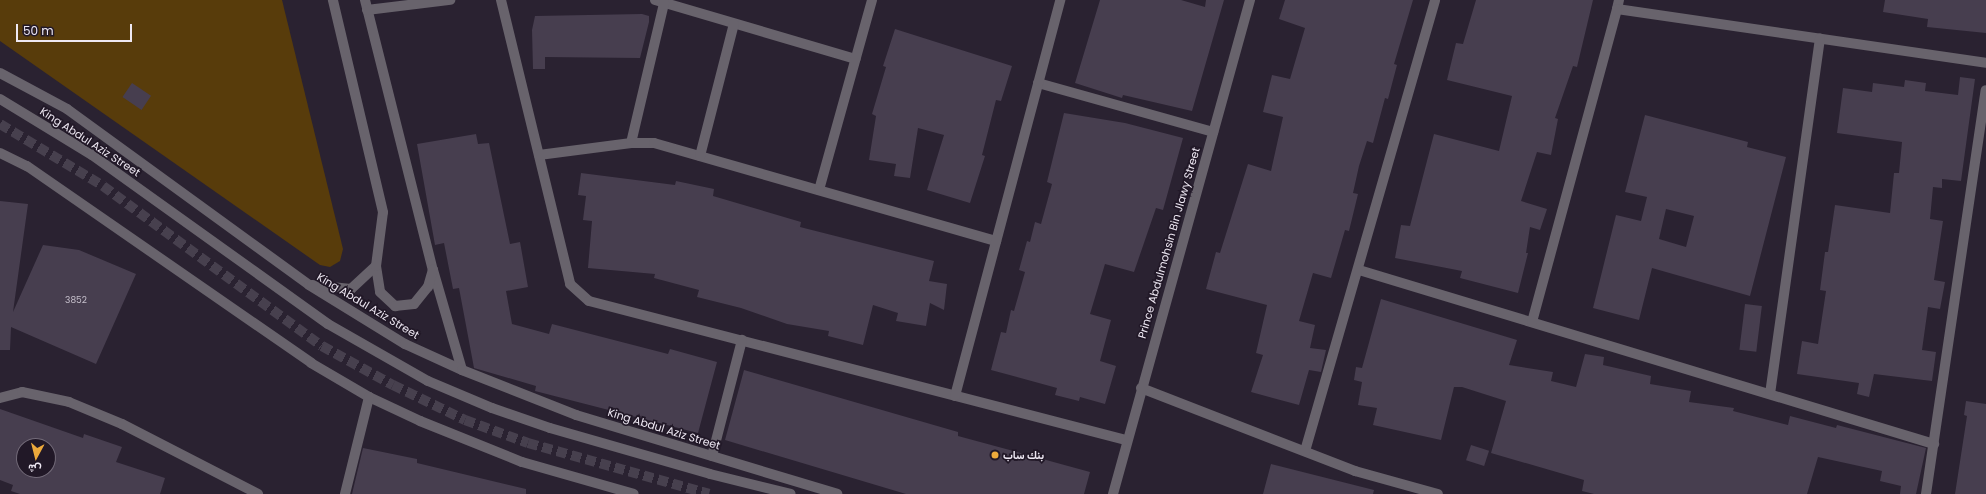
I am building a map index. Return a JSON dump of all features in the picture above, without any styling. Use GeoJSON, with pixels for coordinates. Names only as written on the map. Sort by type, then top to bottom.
{"type":"FeatureCollection","features":[{"type":"Feature","properties":{"kind":"street"},"geometry":{"type":"LineString","coordinates":[[333,0],[383,212],[376,266],[380,292],[395,306],[414,304],[428,287],[433,270]]}},
{"type":"Feature","properties":{"kind":"street"},"geometry":{"type":"LineString","coordinates":[[365,0],[433,270],[462,370]]}},
{"type":"Feature","properties":{"kind":"street"},"geometry":{"type":"LineString","coordinates":[[367,10],[450,0]]}},
{"type":"Feature","properties":{"kind":"street"},"geometry":{"type":"LineString","coordinates":[[501,0],[570,284],[589,301],[1126,440]]}},
{"type":"Feature","properties":{"kind":"street"},"geometry":{"type":"LineString","coordinates":[[820,190],[872,0]]}},
{"type":"Feature","properties":{"kind":"street"},"geometry":{"type":"LineString","coordinates":[[955,396],[1060,0]]}},
{"type":"Feature","properties":{"kind":"street","name":"Prince Abdulmohsin Bin Jlawy Street"},"geometry":{"type":"LineString","coordinates":[[1113,494],[1140,388],[1250,0]]}},
{"type":"Feature","properties":{"kind":"street"},"geometry":{"type":"LineString","coordinates":[[1305,452],[1359,270],[1435,0]]}},
{"type":"Feature","properties":{"kind":"street"},"geometry":{"type":"LineString","coordinates":[[631,143],[660,1],[855,59]]}},
{"type":"Feature","properties":{"kind":"street"},"geometry":{"type":"LineString","coordinates":[[1532,322],[1618,4],[1820,39],[1986,63]]}},
{"type":"Feature","properties":{"kind":"street"},"geometry":{"type":"LineString","coordinates":[[700,156],[734,24]]}},
{"type":"Feature","properties":{"kind":"street"},"geometry":{"type":"LineString","coordinates":[[1770,394],[1820,39]]}},
{"type":"Feature","properties":{"kind":"street"},"geometry":{"type":"LineString","coordinates":[[0,66],[67,109]]}},
{"type":"Feature","properties":{"kind":"street","name":"King Abdul Aziz Street"},"geometry":{"type":"LineString","coordinates":[[0,73],[67,109],[309,285],[405,344],[462,370],[576,415],[838,494]]}},
{"type":"Feature","properties":{"kind":"street"},"geometry":{"type":"LineString","coordinates":[[0,78],[67,109]]}},
{"type":"Feature","properties":{"kind":"street"},"geometry":{"type":"LineString","coordinates":[[1038,83],[1213,132]]}},
{"type":"Feature","properties":{"kind":"street"},"geometry":{"type":"LineString","coordinates":[[1926,494],[1986,90]]}},
{"type":"Feature","properties":{"kind":"street","name":"King Abdul Aziz Street"},"geometry":{"type":"LineString","coordinates":[[0,99],[92,155],[328,324],[428,381],[492,408],[550,428],[710,474],[791,494]]}},
{"type":"Feature","properties":{"kind":"street"},"geometry":{"type":"LineString","coordinates":[[539,155],[631,143],[654,143],[996,241]]}},
{"type":"Feature","properties":{"kind":"street"},"geometry":{"type":"LineString","coordinates":[[0,149],[27,166],[311,363],[369,397],[420,421],[522,462],[634,494]]}},
{"type":"Feature","properties":{"kind":"street"},"geometry":{"type":"LineString","coordinates":[[0,153],[27,166]]}},
{"type":"Feature","properties":{"kind":"street"},"geometry":{"type":"LineString","coordinates":[[0,161],[27,166]]}},
{"type":"Feature","properties":{"kind":"street"},"geometry":{"type":"LineString","coordinates":[[309,285],[351,289],[376,266]]}},
{"type":"Feature","properties":{"kind":"street"},"geometry":{"type":"LineString","coordinates":[[1359,270],[1934,444]]}},
{"type":"Feature","properties":{"kind":"street"},"geometry":{"type":"LineString","coordinates":[[712,456],[742,340]]}},
{"type":"Feature","properties":{"kind":"street"},"geometry":{"type":"LineString","coordinates":[[1140,388],[1355,471],[1438,494]]}},
{"type":"Feature","properties":{"kind":"street"},"geometry":{"type":"LineString","coordinates":[[0,398],[22,392],[69,402],[122,424],[258,494]]}},
{"type":"Feature","properties":{"kind":"street"},"geometry":{"type":"LineString","coordinates":[[345,494],[369,397]]}},
{"type":"Feature","properties":{"kind":"shaded area"},"geometry":{"type":"Polygon","coordinates":[[[0,0],[282,0],[343,249],[340,261],[330,267],[320,265],[0,41],[0,0]]]}},
{"type":"Feature","properties":{"kind":"building"},"geometry":{"type":"Polygon","coordinates":[[[1100,0],[1181,0],[1205,7],[1206,0],[1224,0],[1192,111],[1123,95],[1122,98],[1075,83],[1100,0]]]}},
{"type":"Feature","properties":{"kind":"building"},"geometry":{"type":"Polygon","coordinates":[[[1285,0],[1413,0],[1394,64],[1397,65],[1388,99],[1385,98],[1373,143],[1367,141],[1359,166],[1353,193],[1358,194],[1349,231],[1345,230],[1331,278],[1313,273],[1299,321],[1315,325],[1310,348],[1326,350],[1321,372],[1309,370],[1299,405],[1251,392],[1263,355],[1256,353],[1267,305],[1206,289],[1216,252],[1220,253],[1248,164],[1271,171],[1283,117],[1263,112],[1272,75],[1290,79],[1305,28],[1279,19],[1285,0]]]}},
{"type":"Feature","properties":{"kind":"building"},"geometry":{"type":"Polygon","coordinates":[[[1476,0],[1593,0],[1577,67],[1573,66],[1555,118],[1558,119],[1551,155],[1537,152],[1521,201],[1547,209],[1540,230],[1530,227],[1526,253],[1528,253],[1518,293],[1460,278],[1462,271],[1395,258],[1401,225],[1410,226],[1434,134],[1499,151],[1512,96],[1447,80],[1456,43],[1463,44],[1476,0]]]}},
{"type":"Feature","properties":{"kind":"building"},"geometry":{"type":"Polygon","coordinates":[[[1885,0],[1986,0],[1986,33],[1927,27],[1928,19],[1883,12],[1885,0]]]}},
{"type":"Feature","properties":{"kind":"building"},"geometry":{"type":"Polygon","coordinates":[[[642,14],[649,16],[649,22],[640,58],[545,57],[545,69],[533,69],[532,30],[535,16],[642,14]]]}},
{"type":"Feature","properties":{"kind":"building"},"geometry":{"type":"Polygon","coordinates":[[[895,29],[1012,66],[1001,101],[996,100],[982,155],[985,156],[970,203],[927,190],[944,135],[918,128],[910,178],[894,176],[896,164],[869,160],[876,116],[872,114],[886,67],[883,66],[895,29]]]}},
{"type":"Feature","properties":{"kind":"building"},"geometry":{"type":"Polygon","coordinates":[[[1960,77],[1975,79],[1961,181],[1942,179],[1942,188],[1933,187],[1930,219],[1943,221],[1934,280],[1945,282],[1940,309],[1928,307],[1922,350],[1936,352],[1932,381],[1874,374],[1869,397],[1857,394],[1859,383],[1797,374],[1802,341],[1818,344],[1826,291],[1820,290],[1825,252],[1828,252],[1835,205],[1890,213],[1894,173],[1899,173],[1902,142],[1837,133],[1843,88],[1872,92],[1873,83],[1904,87],[1905,80],[1926,83],[1925,91],[1958,95],[1960,77]]]}},
{"type":"Feature","properties":{"kind":"building"},"geometry":{"type":"Polygon","coordinates":[[[132,83],[151,96],[142,110],[122,97],[132,83]]]}},
{"type":"Feature","properties":{"kind":"building"},"geometry":{"type":"Polygon","coordinates":[[[1064,113],[1125,123],[1183,138],[1163,210],[1156,208],[1134,272],[1105,264],[1090,314],[1111,320],[1100,361],[1116,366],[1105,404],[1080,397],[1079,401],[1055,395],[1057,388],[991,370],[1001,332],[1006,333],[1011,310],[1014,311],[1025,272],[1019,270],[1027,241],[1030,242],[1035,222],[1041,224],[1052,184],[1047,182],[1064,113]]]}},
{"type":"Feature","properties":{"kind":"building"},"geometry":{"type":"Polygon","coordinates":[[[1645,115],[1748,142],[1747,147],[1786,157],[1750,296],[1652,268],[1639,320],[1593,308],[1616,215],[1641,221],[1647,197],[1625,192],[1645,115]],[[1666,209],[1659,239],[1686,247],[1694,216],[1666,209]]]}},
{"type":"Feature","properties":{"kind":"building"},"geometry":{"type":"Polygon","coordinates":[[[476,134],[478,144],[489,143],[510,244],[520,242],[528,287],[506,291],[512,324],[549,334],[552,324],[668,354],[670,349],[717,362],[698,433],[535,391],[536,386],[474,368],[459,288],[453,289],[444,243],[435,245],[417,144],[476,134]]]}},
{"type":"Feature","properties":{"kind":"building"},"geometry":{"type":"Polygon","coordinates":[[[581,173],[675,185],[676,181],[714,189],[713,196],[801,222],[800,227],[934,261],[929,281],[947,284],[944,310],[930,303],[926,326],[896,321],[898,313],[873,305],[863,345],[828,336],[829,331],[787,324],[741,308],[697,297],[699,290],[654,278],[655,274],[588,268],[592,221],[583,220],[586,196],[578,195],[581,173]]]}},
{"type":"Feature","properties":{"kind":"building"},"geometry":{"type":"Polygon","coordinates":[[[0,201],[28,204],[13,312],[43,245],[79,250],[136,274],[96,364],[11,327],[10,350],[0,350],[0,201]]]}},
{"type":"Feature","properties":{"kind":"building"},"geometry":{"type":"Polygon","coordinates":[[[1381,299],[1517,340],[1509,365],[1553,372],[1551,381],[1576,387],[1585,354],[1604,357],[1603,365],[1651,376],[1650,384],[1691,391],[1689,402],[1734,408],[1733,411],[1788,425],[1790,416],[1836,428],[1837,425],[1926,448],[1916,494],[1900,494],[1901,486],[1880,481],[1882,471],[1818,457],[1807,494],[1594,494],[1582,491],[1584,480],[1491,453],[1506,401],[1462,387],[1454,387],[1441,440],[1373,425],[1377,408],[1358,405],[1362,382],[1354,380],[1356,367],[1362,368],[1381,299]]]}},
{"type":"Feature","properties":{"kind":"building"},"geometry":{"type":"Polygon","coordinates":[[[1745,304],[1762,306],[1756,352],[1739,350],[1745,304]]]}},
{"type":"Feature","properties":{"kind":"building"},"geometry":{"type":"Polygon","coordinates":[[[744,370],[958,432],[958,436],[1090,472],[1084,494],[906,494],[725,440],[744,370]]]}},
{"type":"Feature","properties":{"kind":"building"},"geometry":{"type":"Polygon","coordinates":[[[1966,401],[1986,404],[1986,494],[1955,494],[1967,416],[1964,415],[1966,401]]]}},
{"type":"Feature","properties":{"kind":"building"},"geometry":{"type":"Polygon","coordinates":[[[0,409],[83,438],[84,434],[122,447],[116,462],[165,478],[160,494],[20,494],[11,491],[13,485],[0,480],[0,409]]]}},
{"type":"Feature","properties":{"kind":"building"},"geometry":{"type":"Polygon","coordinates":[[[1471,445],[1489,451],[1484,466],[1466,460],[1471,445]]]}},
{"type":"Feature","properties":{"kind":"building"},"geometry":{"type":"Polygon","coordinates":[[[363,448],[417,459],[417,463],[526,489],[526,494],[352,494],[363,448]]]}},
{"type":"Feature","properties":{"kind":"building"},"geometry":{"type":"Polygon","coordinates":[[[1271,464],[1374,490],[1373,494],[1263,494],[1271,464]]]}},
{"type":"Feature","properties":{"kind":"tunnel"},"geometry":{"type":"LineString","coordinates":[[0,124],[103,186],[322,346],[393,385],[465,420],[528,443],[709,494]]}},
{"type":"Feature","properties":{"kind":"place","name":"بنك ساب"},"geometry":{"type":"Point","coordinates":[995,455]}}]}
